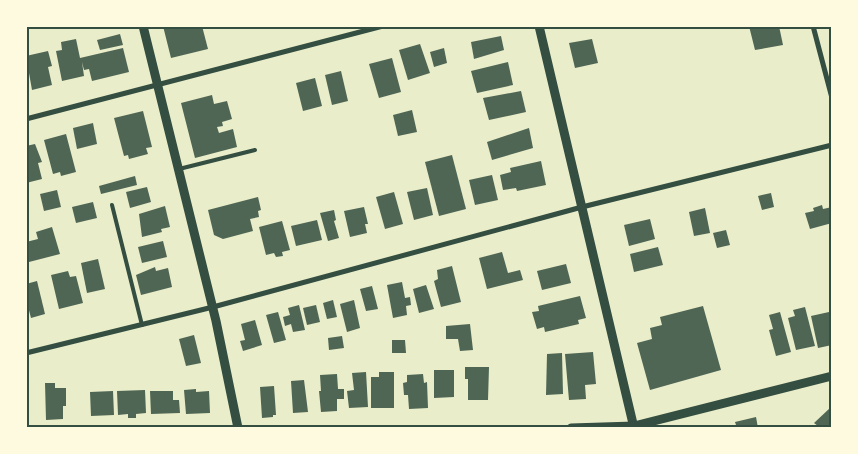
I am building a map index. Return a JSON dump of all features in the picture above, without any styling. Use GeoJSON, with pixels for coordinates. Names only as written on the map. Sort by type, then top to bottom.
{"type":"FeatureCollection","features":[{"type":"Feature","properties":{"kind":"street"},"geometry":{"type":"LineString","coordinates":[[143,26],[213,307],[238,428]]}},
{"type":"Feature","properties":{"kind":"street"},"geometry":{"type":"LineString","coordinates":[[26,119],[383,26]]}},
{"type":"Feature","properties":{"kind":"street"},"geometry":{"type":"LineString","coordinates":[[540,26],[634,427]]}},
{"type":"Feature","properties":{"kind":"street"},"geometry":{"type":"LineString","coordinates":[[813,26],[832,98]]}},
{"type":"Feature","properties":{"kind":"street"},"geometry":{"type":"LineString","coordinates":[[26,353],[213,307],[582,207],[832,145]]}},
{"type":"Feature","properties":{"kind":"street"},"geometry":{"type":"LineString","coordinates":[[571,428],[634,427],[832,376]]}},
{"type":"Feature","properties":{"kind":"lane"},"geometry":{"type":"LineString","coordinates":[[179,169],[255,150]]}},
{"type":"Feature","properties":{"kind":"lane"},"geometry":{"type":"LineString","coordinates":[[112,206],[142,325]]}},
{"type":"Feature","properties":{"kind":"building"},"geometry":{"type":"Polygon","coordinates":[[[163,26],[202,26],[208,49],[171,58],[163,26]]]}},
{"type":"Feature","properties":{"kind":"building"},"geometry":{"type":"Polygon","coordinates":[[[749,26],[779,26],[783,45],[755,50],[749,26]]]}},
{"type":"Feature","properties":{"kind":"building"},"geometry":{"type":"Polygon","coordinates":[[[120,34],[123,45],[100,50],[97,40],[120,34]]]}},
{"type":"Feature","properties":{"kind":"building"},"geometry":{"type":"Polygon","coordinates":[[[501,36],[504,50],[474,59],[471,42],[501,36]]]}},
{"type":"Feature","properties":{"kind":"building"},"geometry":{"type":"Polygon","coordinates":[[[76,39],[80,58],[123,48],[129,72],[92,81],[89,69],[84,70],[82,62],[84,76],[62,81],[56,51],[62,50],[61,42],[76,39]]]}},
{"type":"Feature","properties":{"kind":"building"},"geometry":{"type":"Polygon","coordinates":[[[592,39],[598,63],[575,68],[569,43],[592,39]]]}},
{"type":"Feature","properties":{"kind":"building"},"geometry":{"type":"Polygon","coordinates":[[[420,44],[430,73],[408,80],[399,50],[420,44]]]}},
{"type":"Feature","properties":{"kind":"building"},"geometry":{"type":"Polygon","coordinates":[[[444,48],[447,63],[434,67],[430,52],[444,48]]]}},
{"type":"Feature","properties":{"kind":"building"},"geometry":{"type":"Polygon","coordinates":[[[48,51],[52,66],[48,67],[52,85],[32,90],[26,56],[48,51]]]}},
{"type":"Feature","properties":{"kind":"building"},"geometry":{"type":"Polygon","coordinates":[[[392,58],[401,92],[379,98],[369,64],[392,58]]]}},
{"type":"Feature","properties":{"kind":"building"},"geometry":{"type":"Polygon","coordinates":[[[508,62],[513,85],[477,93],[471,71],[508,62]]]}},
{"type":"Feature","properties":{"kind":"building"},"geometry":{"type":"Polygon","coordinates":[[[341,71],[348,101],[332,105],[325,75],[341,71]]]}},
{"type":"Feature","properties":{"kind":"building"},"geometry":{"type":"Polygon","coordinates":[[[315,78],[322,106],[303,111],[296,83],[315,78]]]}},
{"type":"Feature","properties":{"kind":"building"},"geometry":{"type":"Polygon","coordinates":[[[521,91],[526,112],[489,120],[483,98],[521,91]]]}},
{"type":"Feature","properties":{"kind":"building"},"geometry":{"type":"Polygon","coordinates":[[[212,95],[214,104],[227,101],[232,119],[222,122],[223,126],[217,127],[219,133],[233,129],[237,147],[195,158],[181,103],[212,95]]]}},
{"type":"Feature","properties":{"kind":"building"},"geometry":{"type":"Polygon","coordinates":[[[412,110],[417,132],[398,136],[393,115],[412,110]]]}},
{"type":"Feature","properties":{"kind":"building"},"geometry":{"type":"Polygon","coordinates":[[[143,111],[152,147],[146,148],[148,154],[129,159],[128,155],[124,156],[114,118],[143,111]]]}},
{"type":"Feature","properties":{"kind":"building"},"geometry":{"type":"Polygon","coordinates":[[[93,123],[97,144],[77,149],[73,128],[93,123]]]}},
{"type":"Feature","properties":{"kind":"building"},"geometry":{"type":"Polygon","coordinates":[[[529,128],[533,148],[492,160],[487,142],[529,128]]]}},
{"type":"Feature","properties":{"kind":"building"},"geometry":{"type":"Polygon","coordinates":[[[66,134],[76,172],[61,176],[60,172],[53,174],[44,140],[66,134]]]}},
{"type":"Feature","properties":{"kind":"building"},"geometry":{"type":"Polygon","coordinates":[[[35,144],[42,162],[38,163],[42,179],[26,183],[26,146],[35,144]]]}},
{"type":"Feature","properties":{"kind":"building"},"geometry":{"type":"Polygon","coordinates":[[[452,155],[466,209],[439,216],[425,162],[452,155]]]}},
{"type":"Feature","properties":{"kind":"building"},"geometry":{"type":"Polygon","coordinates":[[[541,161],[546,185],[517,191],[516,188],[503,190],[500,175],[511,172],[510,168],[541,161]]]}},
{"type":"Feature","properties":{"kind":"building"},"geometry":{"type":"Polygon","coordinates":[[[492,175],[498,200],[475,205],[469,180],[492,175]]]}},
{"type":"Feature","properties":{"kind":"building"},"geometry":{"type":"Polygon","coordinates":[[[135,176],[137,185],[101,194],[99,186],[135,176]]]}},
{"type":"Feature","properties":{"kind":"building"},"geometry":{"type":"Polygon","coordinates":[[[147,187],[151,202],[130,208],[126,192],[147,187]]]}},
{"type":"Feature","properties":{"kind":"building"},"geometry":{"type":"Polygon","coordinates":[[[427,188],[433,215],[414,220],[407,192],[427,188]]]}},
{"type":"Feature","properties":{"kind":"building"},"geometry":{"type":"Polygon","coordinates":[[[57,190],[61,207],[44,211],[40,194],[57,190]]]}},
{"type":"Feature","properties":{"kind":"building"},"geometry":{"type":"Polygon","coordinates":[[[394,192],[403,224],[385,229],[376,197],[394,192]]]}},
{"type":"Feature","properties":{"kind":"building"},"geometry":{"type":"Polygon","coordinates":[[[771,193],[774,207],[762,210],[758,196],[771,193]]]}},
{"type":"Feature","properties":{"kind":"building"},"geometry":{"type":"Polygon","coordinates":[[[258,197],[261,210],[258,211],[259,217],[250,219],[253,231],[223,239],[214,235],[208,210],[258,197]]]}},
{"type":"Feature","properties":{"kind":"building"},"geometry":{"type":"Polygon","coordinates":[[[93,202],[97,218],[76,223],[72,207],[93,202]]]}},
{"type":"Feature","properties":{"kind":"building"},"geometry":{"type":"Polygon","coordinates":[[[822,205],[823,209],[832,207],[832,223],[810,229],[805,213],[814,211],[813,208],[822,205]]]}},
{"type":"Feature","properties":{"kind":"building"},"geometry":{"type":"Polygon","coordinates":[[[165,206],[170,227],[161,229],[162,232],[142,237],[139,214],[165,206]]]}},
{"type":"Feature","properties":{"kind":"building"},"geometry":{"type":"Polygon","coordinates":[[[364,207],[368,224],[365,224],[367,233],[350,237],[344,211],[364,207]]]}},
{"type":"Feature","properties":{"kind":"building"},"geometry":{"type":"Polygon","coordinates":[[[705,208],[710,233],[694,236],[689,212],[705,208]]]}},
{"type":"Feature","properties":{"kind":"building"},"geometry":{"type":"Polygon","coordinates":[[[334,210],[336,220],[334,221],[339,238],[328,241],[320,213],[334,210]]]}},
{"type":"Feature","properties":{"kind":"building"},"geometry":{"type":"Polygon","coordinates":[[[650,219],[655,239],[629,246],[624,225],[650,219]]]}},
{"type":"Feature","properties":{"kind":"building"},"geometry":{"type":"Polygon","coordinates":[[[317,220],[322,240],[296,246],[291,226],[317,220]]]}},
{"type":"Feature","properties":{"kind":"building"},"geometry":{"type":"Polygon","coordinates":[[[282,221],[290,250],[282,252],[283,256],[276,257],[274,253],[266,255],[259,227],[282,221]]]}},
{"type":"Feature","properties":{"kind":"building"},"geometry":{"type":"Polygon","coordinates":[[[52,227],[60,254],[29,262],[26,242],[38,239],[36,232],[52,227]]]}},
{"type":"Feature","properties":{"kind":"building"},"geometry":{"type":"Polygon","coordinates":[[[726,230],[730,245],[717,248],[713,233],[726,230]]]}},
{"type":"Feature","properties":{"kind":"building"},"geometry":{"type":"Polygon","coordinates":[[[163,241],[167,257],[142,263],[138,247],[163,241]]]}},
{"type":"Feature","properties":{"kind":"building"},"geometry":{"type":"Polygon","coordinates":[[[658,247],[663,265],[634,272],[630,254],[658,247]]]}},
{"type":"Feature","properties":{"kind":"building"},"geometry":{"type":"Polygon","coordinates":[[[502,252],[508,273],[520,270],[523,280],[487,289],[479,258],[502,252]]]}},
{"type":"Feature","properties":{"kind":"building"},"geometry":{"type":"Polygon","coordinates":[[[98,259],[105,289],[87,293],[81,263],[98,259]]]}},
{"type":"Feature","properties":{"kind":"building"},"geometry":{"type":"Polygon","coordinates":[[[566,264],[571,283],[542,290],[537,271],[566,264]]]}},
{"type":"Feature","properties":{"kind":"building"},"geometry":{"type":"Polygon","coordinates":[[[452,266],[461,302],[441,307],[434,281],[438,279],[437,270],[452,266]]]}},
{"type":"Feature","properties":{"kind":"building"},"geometry":{"type":"Polygon","coordinates":[[[155,267],[156,271],[168,268],[172,287],[141,295],[136,275],[155,267]]]}},
{"type":"Feature","properties":{"kind":"building"},"geometry":{"type":"Polygon","coordinates":[[[68,271],[70,277],[76,276],[83,303],[59,309],[51,275],[68,271]]]}},
{"type":"Feature","properties":{"kind":"building"},"geometry":{"type":"Polygon","coordinates":[[[37,281],[45,314],[31,318],[26,299],[26,284],[37,281]]]}},
{"type":"Feature","properties":{"kind":"building"},"geometry":{"type":"Polygon","coordinates":[[[402,282],[405,298],[410,297],[411,305],[406,306],[407,315],[393,318],[387,285],[402,282]]]}},
{"type":"Feature","properties":{"kind":"building"},"geometry":{"type":"Polygon","coordinates":[[[426,285],[434,309],[419,313],[413,289],[426,285]]]}},
{"type":"Feature","properties":{"kind":"building"},"geometry":{"type":"Polygon","coordinates":[[[372,286],[378,309],[366,311],[360,289],[372,286]]]}},
{"type":"Feature","properties":{"kind":"building"},"geometry":{"type":"Polygon","coordinates":[[[580,296],[586,318],[578,320],[579,324],[545,332],[544,327],[537,329],[532,312],[539,311],[538,306],[580,296]]]}},
{"type":"Feature","properties":{"kind":"building"},"geometry":{"type":"Polygon","coordinates":[[[333,300],[337,317],[327,319],[323,303],[333,300]]]}},
{"type":"Feature","properties":{"kind":"building"},"geometry":{"type":"Polygon","coordinates":[[[354,300],[360,328],[347,332],[340,304],[354,300]]]}},
{"type":"Feature","properties":{"kind":"building"},"geometry":{"type":"Polygon","coordinates":[[[299,305],[305,330],[293,332],[291,324],[285,326],[283,317],[290,315],[288,308],[299,305]]]}},
{"type":"Feature","properties":{"kind":"building"},"geometry":{"type":"Polygon","coordinates":[[[316,305],[320,322],[307,325],[303,308],[316,305]]]}},
{"type":"Feature","properties":{"kind":"building"},"geometry":{"type":"Polygon","coordinates":[[[703,306],[721,370],[650,390],[637,343],[652,339],[650,328],[662,325],[660,317],[703,306]]]}},
{"type":"Feature","properties":{"kind":"building"},"geometry":{"type":"Polygon","coordinates":[[[805,307],[815,346],[796,350],[788,318],[795,316],[793,310],[805,307]]]}},
{"type":"Feature","properties":{"kind":"building"},"geometry":{"type":"Polygon","coordinates":[[[278,312],[286,340],[274,343],[266,315],[278,312]]]}},
{"type":"Feature","properties":{"kind":"building"},"geometry":{"type":"Polygon","coordinates":[[[780,312],[791,352],[776,356],[769,330],[773,329],[769,315],[780,312]]]}},
{"type":"Feature","properties":{"kind":"building"},"geometry":{"type":"Polygon","coordinates":[[[829,312],[832,326],[832,345],[818,348],[811,316],[829,312]]]}},
{"type":"Feature","properties":{"kind":"building"},"geometry":{"type":"Polygon","coordinates":[[[255,320],[262,345],[243,351],[240,341],[245,340],[241,324],[255,320]]]}},
{"type":"Feature","properties":{"kind":"building"},"geometry":{"type":"Polygon","coordinates":[[[470,324],[473,350],[460,351],[458,339],[446,339],[446,326],[470,324]]]}},
{"type":"Feature","properties":{"kind":"building"},"geometry":{"type":"Polygon","coordinates":[[[194,335],[201,363],[186,366],[179,339],[194,335]]]}},
{"type":"Feature","properties":{"kind":"building"},"geometry":{"type":"Polygon","coordinates":[[[342,336],[344,348],[329,350],[328,338],[342,336]]]}},
{"type":"Feature","properties":{"kind":"building"},"geometry":{"type":"Polygon","coordinates":[[[392,340],[405,340],[406,353],[392,353],[392,340]]]}},
{"type":"Feature","properties":{"kind":"building"},"geometry":{"type":"Polygon","coordinates":[[[593,352],[596,384],[585,385],[586,399],[569,400],[565,354],[593,352]]]}},
{"type":"Feature","properties":{"kind":"building"},"geometry":{"type":"Polygon","coordinates":[[[562,353],[563,394],[546,395],[547,354],[562,353]]]}},
{"type":"Feature","properties":{"kind":"building"},"geometry":{"type":"Polygon","coordinates":[[[465,367],[489,367],[488,400],[468,400],[468,379],[465,379],[465,367]]]}},
{"type":"Feature","properties":{"kind":"building"},"geometry":{"type":"Polygon","coordinates":[[[434,370],[454,370],[454,397],[434,398],[434,370]]]}},
{"type":"Feature","properties":{"kind":"building"},"geometry":{"type":"Polygon","coordinates":[[[366,372],[368,407],[349,408],[347,391],[354,390],[352,373],[366,372]]]}},
{"type":"Feature","properties":{"kind":"building"},"geometry":{"type":"Polygon","coordinates":[[[379,372],[394,372],[394,408],[371,408],[371,377],[379,377],[379,372]]]}},
{"type":"Feature","properties":{"kind":"building"},"geometry":{"type":"Polygon","coordinates":[[[337,374],[338,389],[344,389],[344,399],[337,399],[337,411],[321,412],[320,375],[337,374]]]}},
{"type":"Feature","properties":{"kind":"building"},"geometry":{"type":"Polygon","coordinates":[[[423,374],[424,383],[427,382],[428,408],[409,409],[408,395],[404,395],[403,383],[407,382],[407,375],[423,374]]]}},
{"type":"Feature","properties":{"kind":"building"},"geometry":{"type":"Polygon","coordinates":[[[304,380],[308,412],[293,413],[291,381],[304,380]]]}},
{"type":"Feature","properties":{"kind":"building"},"geometry":{"type":"Polygon","coordinates":[[[45,383],[55,383],[55,388],[66,388],[66,406],[63,406],[63,419],[46,420],[45,383]]]}},
{"type":"Feature","properties":{"kind":"building"},"geometry":{"type":"Polygon","coordinates":[[[274,386],[276,415],[262,418],[260,387],[274,386]]]}},
{"type":"Feature","properties":{"kind":"building"},"geometry":{"type":"Polygon","coordinates":[[[196,389],[196,392],[209,391],[210,413],[186,414],[184,390],[196,389]]]}},
{"type":"Feature","properties":{"kind":"building"},"geometry":{"type":"Polygon","coordinates":[[[145,390],[146,413],[136,414],[136,418],[128,418],[128,414],[118,415],[117,391],[145,390]]]}},
{"type":"Feature","properties":{"kind":"building"},"geometry":{"type":"Polygon","coordinates":[[[113,391],[114,415],[91,416],[90,392],[113,391]]]}},
{"type":"Feature","properties":{"kind":"building"},"geometry":{"type":"Polygon","coordinates":[[[150,391],[173,391],[173,400],[179,400],[180,413],[151,414],[150,391]]]}},
{"type":"Feature","properties":{"kind":"building"},"geometry":{"type":"Polygon","coordinates":[[[26,407],[28,407],[28,421],[26,421],[26,407]]]}},
{"type":"Feature","properties":{"kind":"building"},"geometry":{"type":"Polygon","coordinates":[[[830,408],[832,428],[816,428],[818,426],[814,423],[830,408]]]}},
{"type":"Feature","properties":{"kind":"building"},"geometry":{"type":"Polygon","coordinates":[[[756,417],[758,428],[737,428],[735,422],[756,417]]]}}]}
